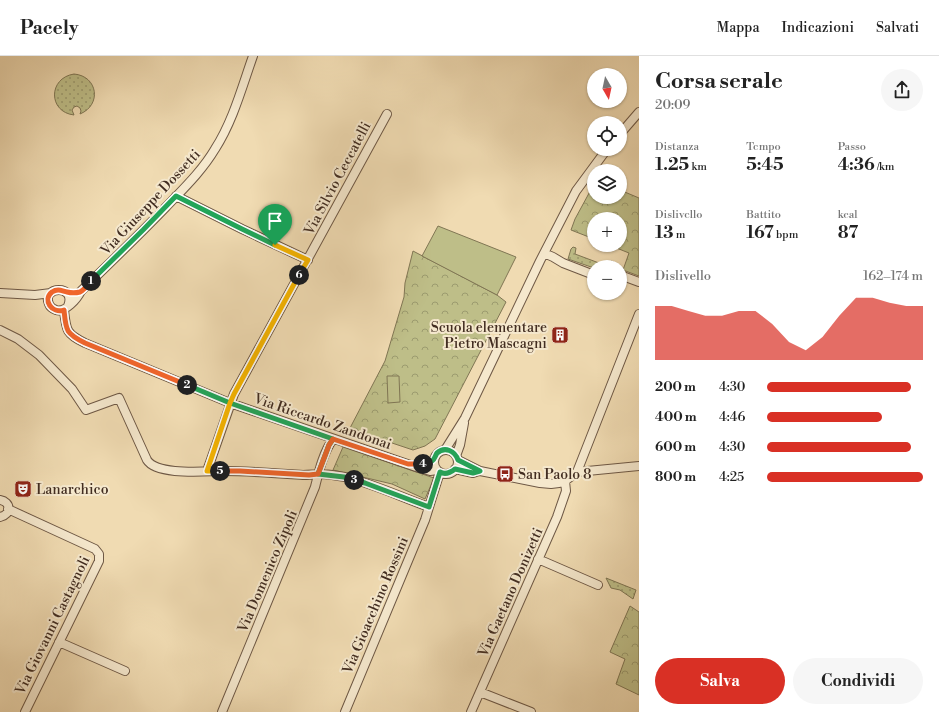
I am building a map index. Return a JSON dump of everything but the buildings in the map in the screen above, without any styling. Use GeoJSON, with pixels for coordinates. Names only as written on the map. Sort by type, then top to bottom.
{"type":"FeatureCollection","features":[{"type":"Feature","properties":{"kind":"street","name":"Via Giuseppe Dossetti"},"geometry":{"type":"LineString","coordinates":[[66,308],[204,166],[216,148],[232,114],[253,56]]}},
{"type":"Feature","properties":{"kind":"street"},"geometry":{"type":"LineString","coordinates":[[627,126],[639,112]]}},
{"type":"Feature","properties":{"kind":"street","name":"Via Silvio Ceccatelli"},"geometry":{"type":"LineString","coordinates":[[207,471],[234,394],[387,114]]}},
{"type":"Feature","properties":{"kind":"street"},"geometry":{"type":"LineString","coordinates":[[445,450],[465,418],[544,253],[576,191],[602,156]]}},
{"type":"Feature","properties":{"kind":"street"},"geometry":{"type":"LineString","coordinates":[[176,196],[308,260]]}},
{"type":"Feature","properties":{"kind":"street"},"geometry":{"type":"LineString","coordinates":[[544,253],[563,264],[587,273]]}},
{"type":"Feature","properties":{"kind":"street"},"geometry":{"type":"LineString","coordinates":[[627,278],[639,282]]}},
{"type":"Feature","properties":{"kind":"street"},"geometry":{"type":"LineString","coordinates":[[0,293],[44,295],[55,290],[73,293],[81,291]]}},
{"type":"Feature","properties":{"kind":"street"},"geometry":{"type":"LineString","coordinates":[[51,293],[48,298],[49,306],[54,310],[60,311],[66,308],[70,300],[66,292]]}},
{"type":"Feature","properties":{"kind":"street"},"geometry":{"type":"LineString","coordinates":[[23,295],[42,299],[48,302]]}},
{"type":"Feature","properties":{"kind":"street","name":"Via Riccardo Zandonai"},"geometry":{"type":"LineString","coordinates":[[66,308],[66,327],[74,338],[85,343],[230,403],[419,468],[430,471],[438,471]]}},
{"type":"Feature","properties":{"kind":"street"},"geometry":{"type":"LineString","coordinates":[[577,472],[639,314]]}},
{"type":"Feature","properties":{"kind":"street"},"geometry":{"type":"LineString","coordinates":[[0,330],[18,339],[39,355],[72,389],[86,410],[119,398],[147,460],[151,465],[186,472],[240,471],[309,475],[318,474],[344,477],[365,483],[429,507]]}},
{"type":"Feature","properties":{"kind":"street"},"geometry":{"type":"LineString","coordinates":[[465,418],[457,458],[458,465],[452,472],[442,473],[438,471],[434,465],[434,460],[437,453],[442,450],[449,450],[453,452],[457,458],[480,471],[551,484],[559,484],[577,472],[639,466]]}},
{"type":"Feature","properties":{"kind":"street","name":"Via Domenico Zipoli"},"geometry":{"type":"LineString","coordinates":[[222,712],[316,487],[318,474],[329,445],[333,439]]}},
{"type":"Feature","properties":{"kind":"street","name":"Via Riccardo Zandonai"},"geometry":{"type":"LineString","coordinates":[[408,464],[424,464],[430,463],[434,460]]}},
{"type":"Feature","properties":{"kind":"street"},"geometry":{"type":"LineString","coordinates":[[455,469],[473,473],[480,471]]}},
{"type":"Feature","properties":{"kind":"street","name":"Via Gioacchino Rossini"},"geometry":{"type":"LineString","coordinates":[[345,712],[422,527],[429,507],[438,471]]}},
{"type":"Feature","properties":{"kind":"street","name":"Via Gaetano Donizetti"},"geometry":{"type":"LineString","coordinates":[[471,712],[557,517],[566,491],[565,481]]}},
{"type":"Feature","properties":{"kind":"street"},"geometry":{"type":"LineString","coordinates":[[0,500],[7,503],[8,509],[7,513],[1,518]]}},
{"type":"Feature","properties":{"kind":"street","name":"Via Giovanni Castagnoli"},"geometry":{"type":"LineString","coordinates":[[8,509],[94,549],[99,554],[99,561],[24,712]]}},
{"type":"Feature","properties":{"kind":"street"},"geometry":{"type":"LineString","coordinates":[[538,559],[598,584]]}},
{"type":"Feature","properties":{"kind":"street"},"geometry":{"type":"LineString","coordinates":[[59,642],[125,672]]}},
{"type":"Feature","properties":{"kind":"street"},"geometry":{"type":"LineString","coordinates":[[480,692],[531,712]]}},
{"type":"Feature","properties":{"kind":"green space"},"geometry":{"type":"Polygon","coordinates":[[[74,74],[82,76],[88,80],[94,91],[94,98],[92,104],[87,110],[80,114],[80,108],[77,106],[74,107],[72,110],[74,115],[65,113],[59,108],[54,95],[59,82],[65,77],[74,74]]]}},
{"type":"Feature","properties":{"kind":"green space"},"geometry":{"type":"Polygon","coordinates":[[[627,193],[639,198],[639,276],[627,272],[627,260],[629,253],[626,252],[627,212],[587,212],[587,236],[571,230],[587,197],[587,204],[627,204],[627,193]]]}},
{"type":"Feature","properties":{"kind":"green space"},"geometry":{"type":"Polygon","coordinates":[[[438,226],[516,257],[497,295],[422,256],[438,226]]]}},
{"type":"Feature","properties":{"kind":"green space"},"geometry":{"type":"Polygon","coordinates":[[[573,247],[576,248],[575,254],[591,260],[587,260],[587,266],[568,259],[573,247]]]}},
{"type":"Feature","properties":{"kind":"green space"},"geometry":{"type":"Polygon","coordinates":[[[413,251],[497,295],[506,302],[435,439],[425,446],[413,450],[350,428],[385,361],[404,297],[405,283],[413,251]]]}},
{"type":"Feature","properties":{"kind":"green space"},"geometry":{"type":"Polygon","coordinates":[[[387,376],[399,376],[400,402],[388,403],[387,376]]]}},
{"type":"Feature","properties":{"kind":"green space"},"geometry":{"type":"Polygon","coordinates":[[[343,447],[434,478],[425,499],[392,484],[333,470],[343,447]]]}},
{"type":"Feature","properties":{"kind":"green space"},"geometry":{"type":"Polygon","coordinates":[[[606,578],[636,590],[633,599],[620,590],[611,588],[606,578]]]}},
{"type":"Feature","properties":{"kind":"green space"},"geometry":{"type":"Polygon","coordinates":[[[630,606],[639,612],[639,695],[616,684],[625,659],[610,652],[630,606]]]}},
{"type":"Feature","properties":{"kind":"place","name":"Scuola elementare Pietro Mascagni"},"geometry":{"type":"Point","coordinates":[560,335]}},
{"type":"Feature","properties":{"kind":"place","name":"San Paolo 8"},"geometry":{"type":"Point","coordinates":[505,474]}},
{"type":"Feature","properties":{"kind":"place","name":"Lanarchico"},"geometry":{"type":"Point","coordinates":[23,489]}},
{"type":"Feature","properties":{"kind":"route"},"geometry":{"type":"LineString","coordinates":[[275,245],[176,196],[81,291],[69,293],[62,290],[55,290],[49,295],[48,303],[54,310],[64,310],[65,324],[68,331],[74,338],[230,403],[333,439],[329,445],[318,474],[344,477],[365,483],[429,507],[440,472],[445,474],[452,472],[455,469],[473,473],[480,471],[458,460],[453,452],[447,450],[442,450],[437,453],[434,460],[430,463],[408,464],[333,439],[329,445],[318,474],[309,475],[240,471],[207,471],[230,403],[234,394],[308,260],[275,245]]}}]}
